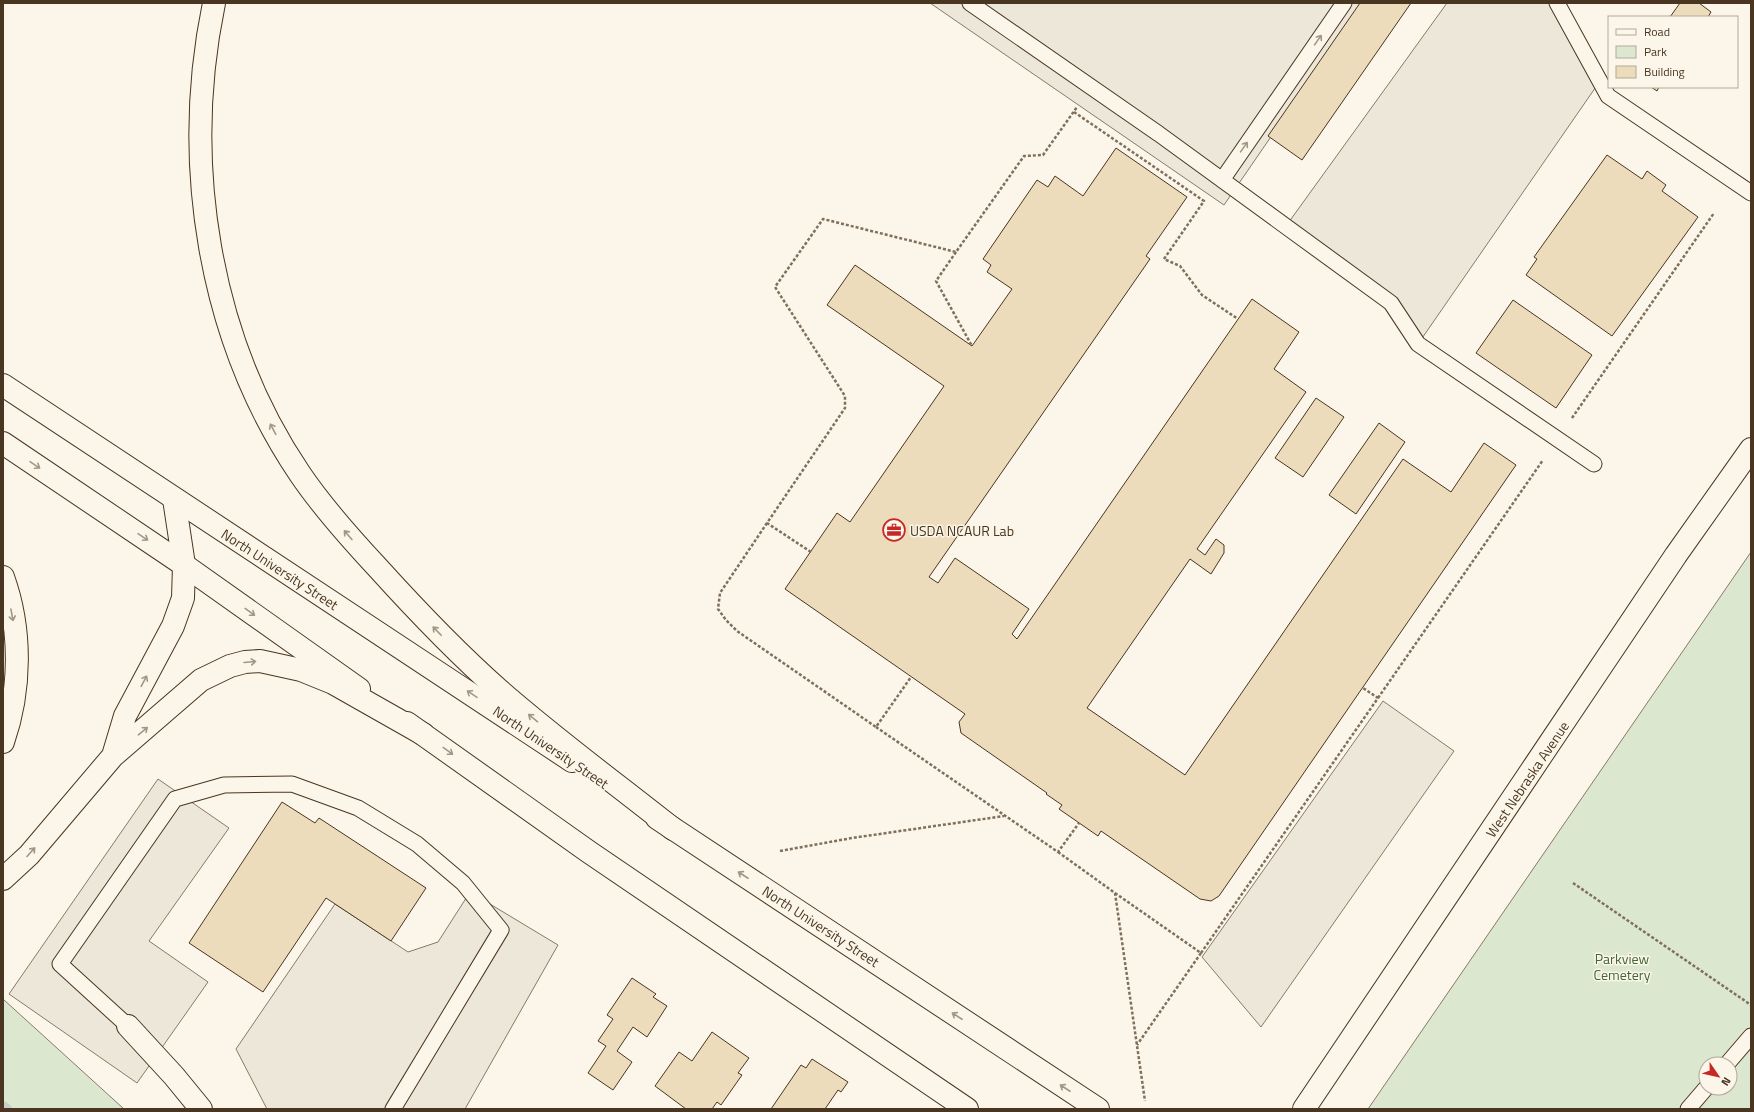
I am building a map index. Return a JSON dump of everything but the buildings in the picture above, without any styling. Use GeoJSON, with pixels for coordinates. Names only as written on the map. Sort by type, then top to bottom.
{"type":"FeatureCollection","features":[{"type":"Feature","properties":{"kind":"main road"},"geometry":{"type":"LineString","coordinates":[[214,3],[203,67],[200,122],[200,168],[207,232],[222,298],[236,344],[250,380],[274,432],[300,474],[343,529],[442,636],[502,692],[673,829]]}},
{"type":"Feature","properties":{"kind":"main road","name":"North University Street"},"geometry":{"type":"LineString","coordinates":[[3,385],[1098,1109]]}},
{"type":"Feature","properties":{"kind":"main road"},"geometry":{"type":"LineString","coordinates":[[3,443],[184,565],[589,852],[967,1109]]}},
{"type":"Feature","properties":{"kind":"main road","name":"West Nebraska Avenue"},"geometry":{"type":"LineString","coordinates":[[1304,1109],[1672,562],[1751,449]]}},
{"type":"Feature","properties":{"kind":"main road"},"geometry":{"type":"LineString","coordinates":[[113,756],[125,716],[166,640],[179,611],[185,587],[184,565],[174,499]]}},
{"type":"Feature","properties":{"kind":"main road"},"geometry":{"type":"LineString","coordinates":[[3,577],[13,618],[16,640],[16,674],[10,722],[3,742]]}},
{"type":"Feature","properties":{"kind":"main road"},"geometry":{"type":"LineString","coordinates":[[3,879],[29,855],[113,756],[200,680],[224,668],[245,662],[260,662],[288,666],[316,675],[333,683],[422,734]]}},
{"type":"Feature","properties":{"kind":"main road"},"geometry":{"type":"LineString","coordinates":[[128,1026],[174,1076],[201,1109]]}},
{"type":"Feature","properties":{"kind":"lane"},"geometry":{"type":"LineString","coordinates":[[970,3],[1092,87],[1391,303],[1418,344],[1594,464]]}},
{"type":"Feature","properties":{"kind":"lane"},"geometry":{"type":"LineString","coordinates":[[1222,180],[1344,3]]}},
{"type":"Feature","properties":{"kind":"lane"},"geometry":{"type":"LineString","coordinates":[[1557,3],[1608,96],[1751,193]]}},
{"type":"Feature","properties":{"kind":"lane"},"geometry":{"type":"LineString","coordinates":[[128,1026],[60,964],[175,799],[224,785],[292,784],[358,808],[417,844],[463,883],[501,930],[394,1109]]}},
{"type":"Feature","properties":{"kind":"lane"},"geometry":{"type":"LineString","coordinates":[[1734,1056],[1751,1036]]}},
{"type":"Feature","properties":{"kind":"lane"},"geometry":{"type":"LineString","coordinates":[[1688,1109],[1699,1096]]}},
{"type":"Feature","properties":{"kind":"path"},"geometry":{"type":"LineString","coordinates":[[972,346],[936,281],[1024,156],[1043,155],[1092,87]]}},
{"type":"Feature","properties":{"kind":"path"},"geometry":{"type":"LineString","coordinates":[[1074,112],[1204,201],[1164,259],[1180,266],[1202,295],[1238,319]]}},
{"type":"Feature","properties":{"kind":"path"},"geometry":{"type":"LineString","coordinates":[[956,252],[823,219],[774,288],[845,396],[846,408],[720,593],[718,609],[737,631],[1058,852],[1201,953]]}},
{"type":"Feature","properties":{"kind":"path"},"geometry":{"type":"LineString","coordinates":[[767,523],[811,552]]}},
{"type":"Feature","properties":{"kind":"path"},"geometry":{"type":"LineString","coordinates":[[876,727],[911,677]]}},
{"type":"Feature","properties":{"kind":"path"},"geometry":{"type":"LineString","coordinates":[[1137,1045],[1378,698],[1363,688]]}},
{"type":"Feature","properties":{"kind":"path"},"geometry":{"type":"LineString","coordinates":[[780,851],[852,838],[1004,816]]}},
{"type":"Feature","properties":{"kind":"path"},"geometry":{"type":"LineString","coordinates":[[1058,852],[1079,823]]}},
{"type":"Feature","properties":{"kind":"path"},"geometry":{"type":"LineString","coordinates":[[1573,883],[1751,1005]]}},
{"type":"Feature","properties":{"kind":"path"},"geometry":{"type":"LineString","coordinates":[[1115,893],[1145,1101]]}},
{"type":"Feature","properties":{"kind":"green space","name":"Parkview Cemetery"},"geometry":{"type":"Polygon","coordinates":[[[1751,552],[1751,1109],[1368,1109],[1751,552]]]}},
{"type":"Feature","properties":{"kind":"green space"},"geometry":{"type":"Polygon","coordinates":[[[3,999],[124,1109],[3,1109],[3,999]]]}},
{"type":"Feature","properties":{"kind":"shaded area"},"geometry":{"type":"Polygon","coordinates":[[[930,3],[1363,3],[1224,205],[930,3]]]}},
{"type":"Feature","properties":{"kind":"shaded area"},"geometry":{"type":"Polygon","coordinates":[[[1447,3],[1557,3],[1600,81],[1418,344],[1391,303],[1286,226],[1447,3]]]}},
{"type":"Feature","properties":{"kind":"shaded area"},"geometry":{"type":"Polygon","coordinates":[[[1383,701],[1454,751],[1261,1027],[1202,957],[1383,701]]]}},
{"type":"Feature","properties":{"kind":"shaded area"},"geometry":{"type":"Polygon","coordinates":[[[158,779],[229,828],[149,941],[208,982],[137,1083],[9,994],[158,779]]]}},
{"type":"Feature","properties":{"kind":"shaded area"},"geometry":{"type":"Polygon","coordinates":[[[470,892],[558,945],[465,1109],[267,1109],[236,1049],[335,904],[408,952],[438,942],[470,892]]]}},
{"type":"Feature","properties":{"kind":"waterway"},"geometry":{"type":"LineString","coordinates":[[3,1106],[7,1109]]}},
{"type":"Feature","properties":{"kind":"place","name":"USDA NCAUR Lab"},"geometry":{"type":"Point","coordinates":[894,530]}}]}
